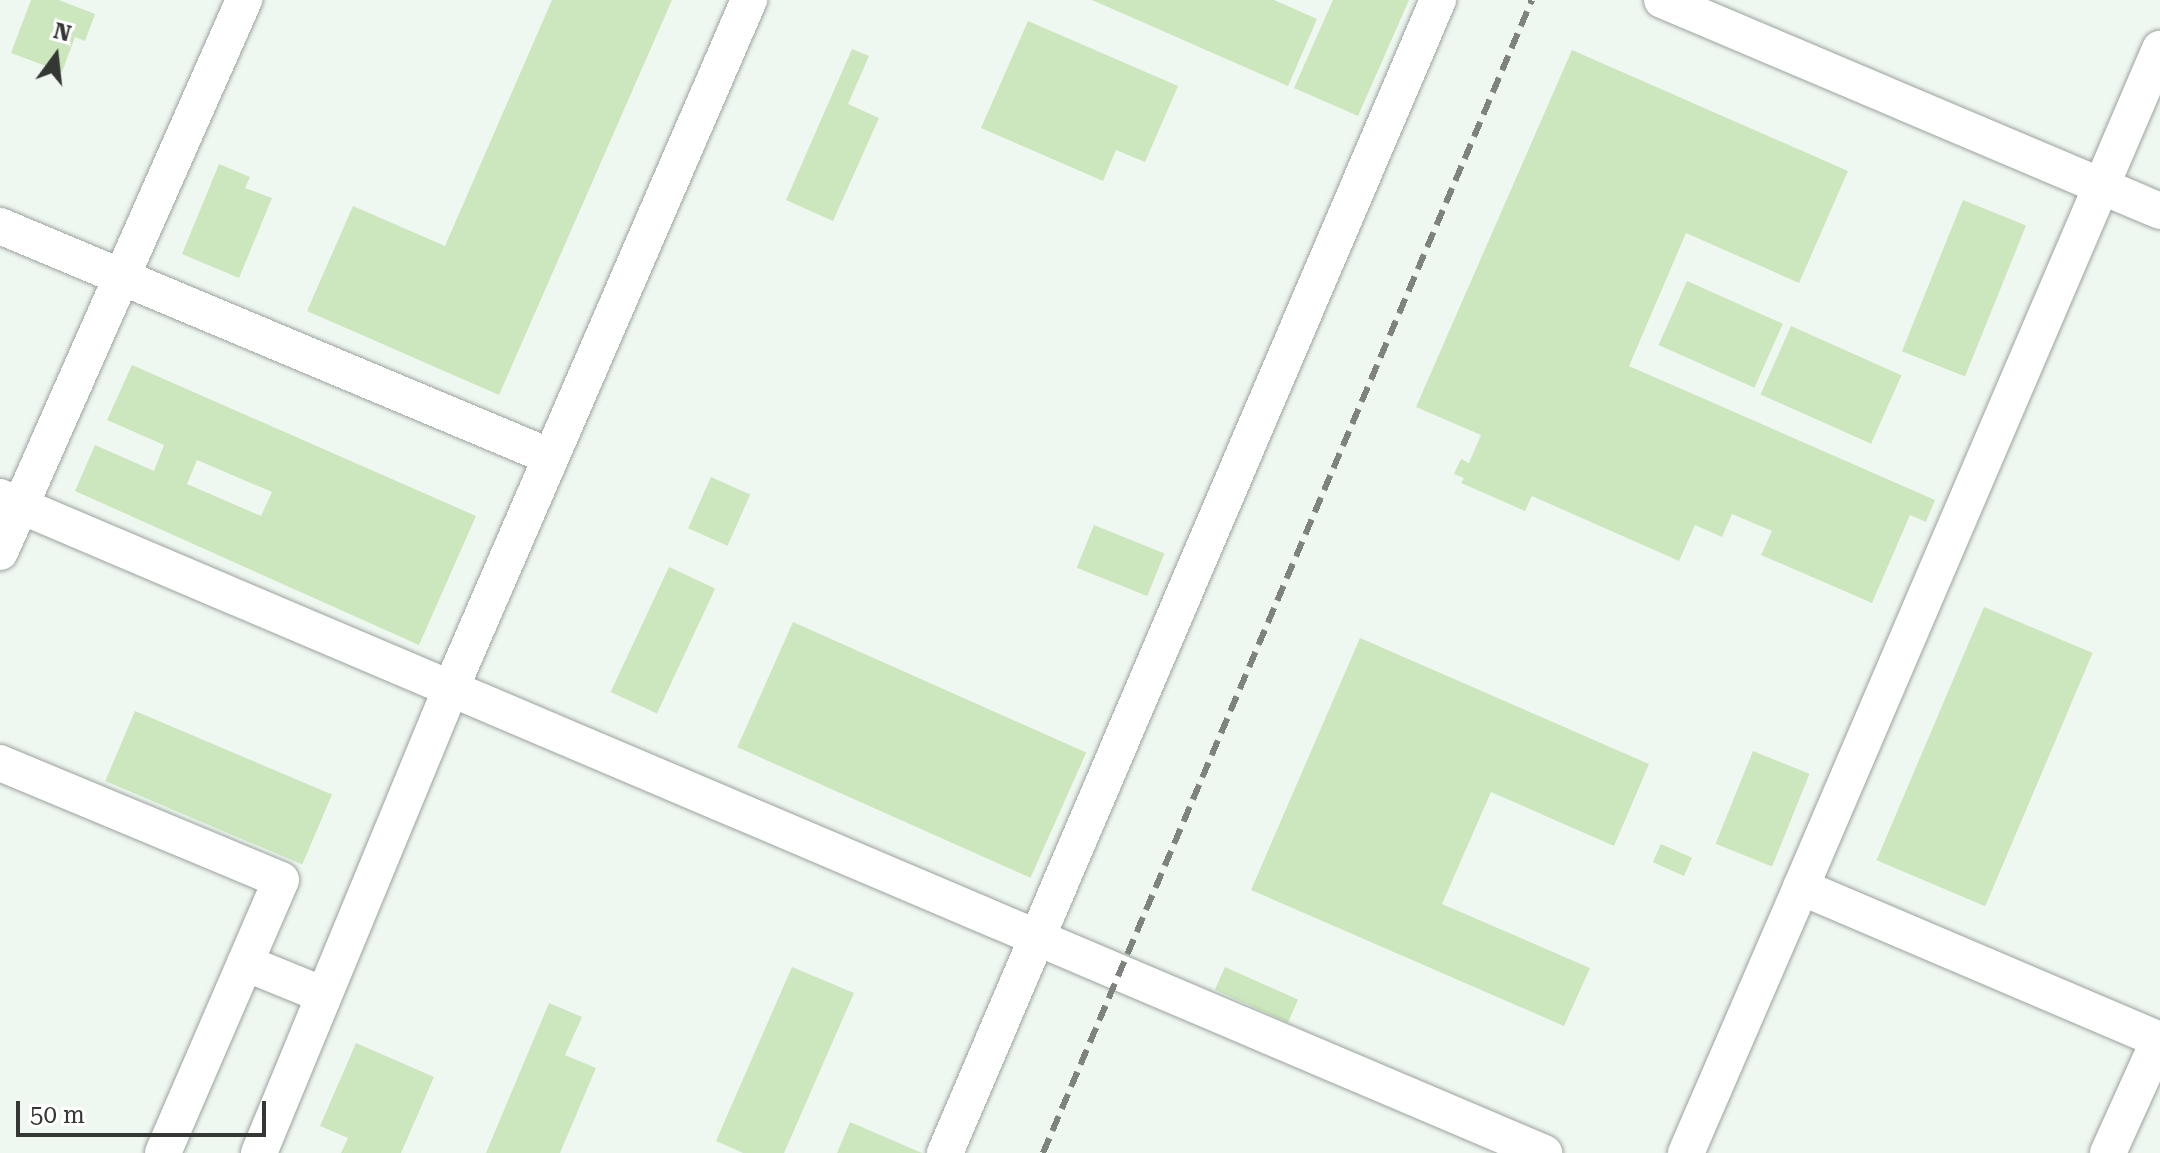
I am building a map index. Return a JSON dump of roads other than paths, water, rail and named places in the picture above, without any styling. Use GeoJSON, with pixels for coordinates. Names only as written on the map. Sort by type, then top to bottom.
{"type":"FeatureCollection","features":[{"type":"Feature","properties":{"kind":"lane"},"geometry":{"type":"LineString","coordinates":[[0,552],[10,501],[121,277],[244,0]]}},
{"type":"Feature","properties":{"kind":"lane"},"geometry":{"type":"LineString","coordinates":[[259,1153],[451,688],[749,0]]}},
{"type":"Feature","properties":{"kind":"lane"},"geometry":{"type":"LineString","coordinates":[[945,1153],[1438,0]]}},
{"type":"Feature","properties":{"kind":"lane"},"geometry":{"type":"LineString","coordinates":[[1662,0],[2160,211]]}},
{"type":"Feature","properties":{"kind":"lane"},"geometry":{"type":"LineString","coordinates":[[1686,1153],[2160,49]]}},
{"type":"Feature","properties":{"kind":"lane"},"geometry":{"type":"LineString","coordinates":[[0,226],[551,457]]}},
{"type":"Feature","properties":{"kind":"lane"},"geometry":{"type":"LineString","coordinates":[[10,501],[1544,1153]]}},
{"type":"Feature","properties":{"kind":"lane"},"geometry":{"type":"LineString","coordinates":[[0,763],[281,880],[163,1153]]}},
{"type":"Feature","properties":{"kind":"lane"},"geometry":{"type":"LineString","coordinates":[[1801,887],[2159,1041],[2108,1153]]}},
{"type":"Feature","properties":{"kind":"lane"},"geometry":{"type":"LineString","coordinates":[[245,963],[324,995]]}},
{"type":"Feature","properties":{"kind":"railway"},"geometry":{"type":"LineString","coordinates":[[1043,1153],[1532,0]]}}]}
